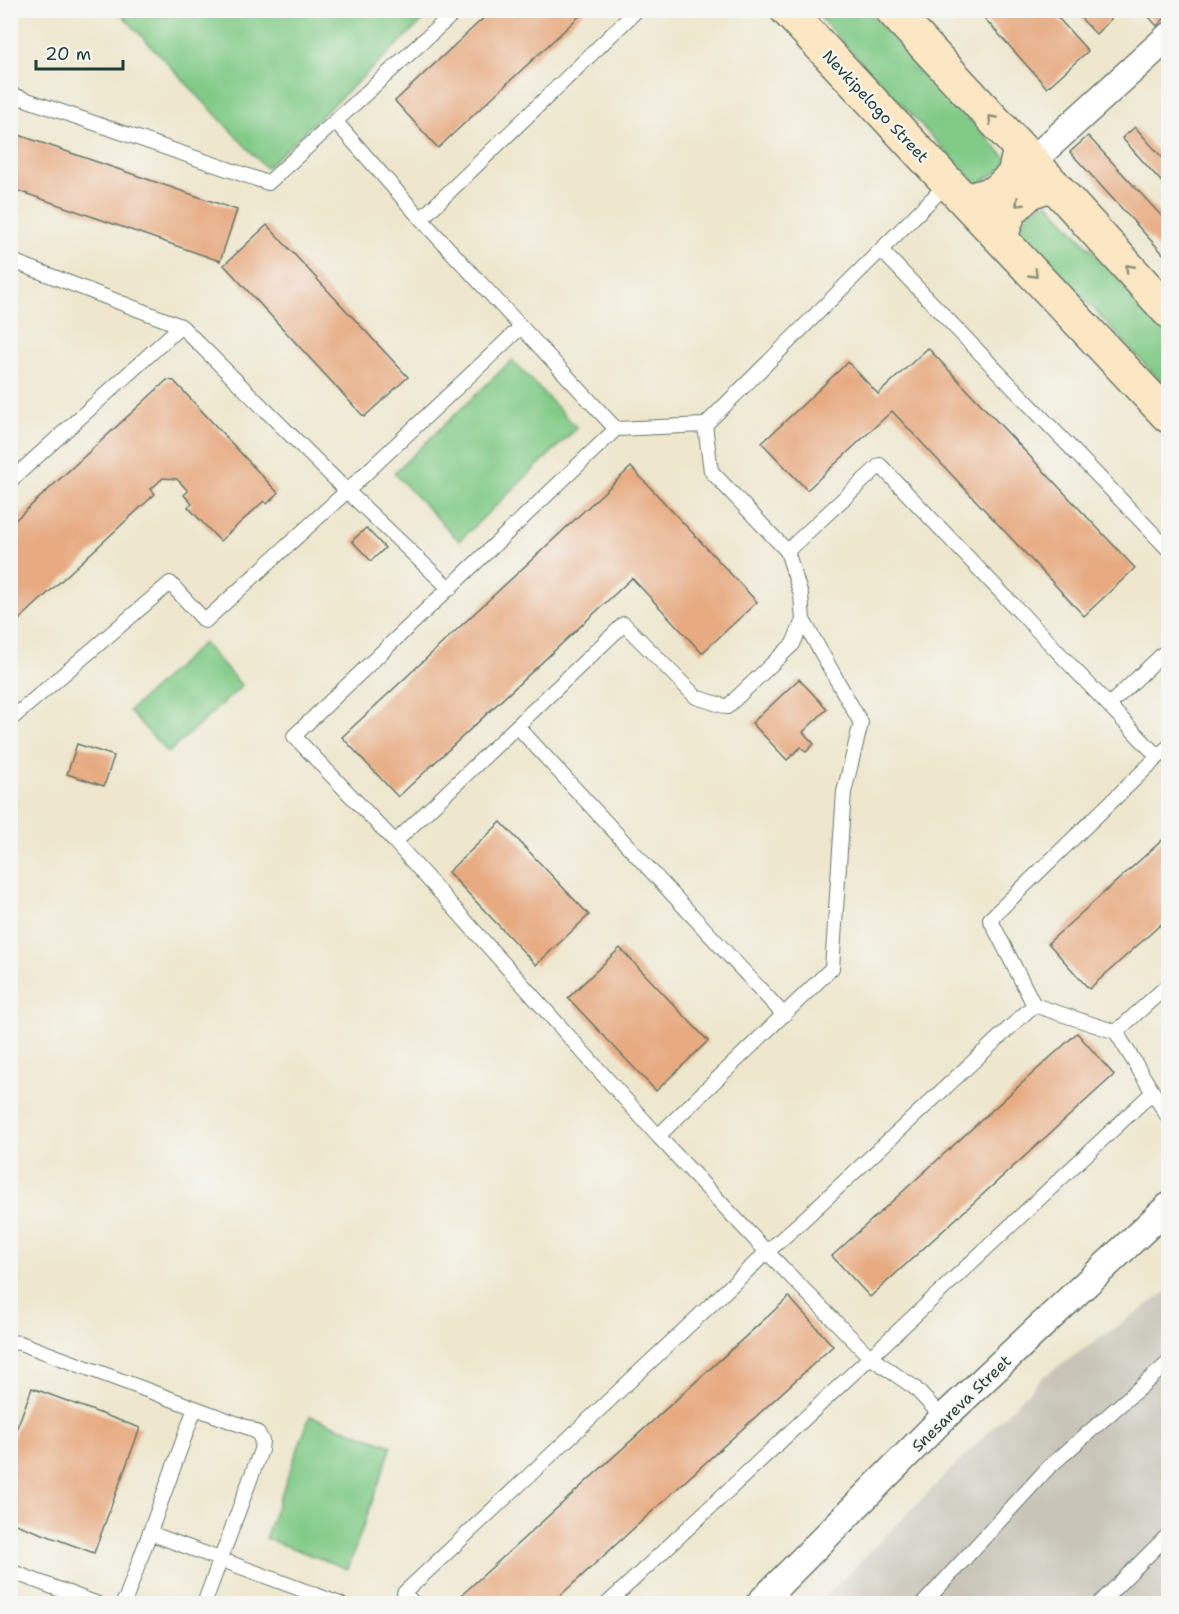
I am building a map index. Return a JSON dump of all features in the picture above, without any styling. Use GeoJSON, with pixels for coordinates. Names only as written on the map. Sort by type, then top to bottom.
{"type":"FeatureCollection","features":[{"type":"Feature","properties":{"kind":"street","name":"Nevkipelogo Street"},"geometry":{"type":"LineString","coordinates":[[787,10],[1168,416]]}},
{"type":"Feature","properties":{"kind":"street"},"geometry":{"type":"LineString","coordinates":[[892,10],[1168,311]]}},
{"type":"Feature","properties":{"kind":"street"},"geometry":{"type":"LineString","coordinates":[[956,192],[995,193],[1014,176],[1035,165],[1168,37]]}},
{"type":"Feature","properties":{"kind":"street"},"geometry":{"type":"LineString","coordinates":[[1000,238],[1011,211],[1030,192],[1035,165]]}},
{"type":"Feature","properties":{"kind":"street","name":"Snesareva Street"},"geometry":{"type":"LineString","coordinates":[[759,1604],[943,1418],[1168,1207]]}},
{"type":"Feature","properties":{"kind":"lane"},"geometry":{"type":"LineString","coordinates":[[10,94],[268,183],[457,10]]}},
{"type":"Feature","properties":{"kind":"lane"},"geometry":{"type":"LineString","coordinates":[[421,219],[637,10]]}},
{"type":"Feature","properties":{"kind":"lane"},"geometry":{"type":"LineString","coordinates":[[336,122],[421,219],[616,429]]}},
{"type":"Feature","properties":{"kind":"lane"},"geometry":{"type":"LineString","coordinates":[[943,1418],[915,1388],[870,1357],[767,1252],[658,1137],[395,842],[294,736],[616,429],[705,425],[880,250],[956,192]]}},
{"type":"Feature","properties":{"kind":"lane"},"geometry":{"type":"LineString","coordinates":[[880,250],[1168,549]]}},
{"type":"Feature","properties":{"kind":"lane"},"geometry":{"type":"LineString","coordinates":[[10,260],[181,326],[347,491],[450,589]]}},
{"type":"Feature","properties":{"kind":"lane"},"geometry":{"type":"LineString","coordinates":[[10,481],[181,326]]}},
{"type":"Feature","properties":{"kind":"lane"},"geometry":{"type":"LineString","coordinates":[[10,720],[170,583],[205,621],[521,327]]}},
{"type":"Feature","properties":{"kind":"lane"},"geometry":{"type":"LineString","coordinates":[[658,1137],[832,968],[844,792],[861,723],[803,620],[801,595],[787,551],[711,471],[705,425]]}},
{"type":"Feature","properties":{"kind":"lane"},"geometry":{"type":"LineString","coordinates":[[787,551],[880,465],[1158,757]]}},
{"type":"Feature","properties":{"kind":"lane"},"geometry":{"type":"LineString","coordinates":[[395,842],[624,624],[696,697],[727,706],[793,644],[803,620]]}},
{"type":"Feature","properties":{"kind":"lane"},"geometry":{"type":"LineString","coordinates":[[1109,705],[1168,649]]}},
{"type":"Feature","properties":{"kind":"lane"},"geometry":{"type":"LineString","coordinates":[[517,726],[784,1015]]}},
{"type":"Feature","properties":{"kind":"lane"},"geometry":{"type":"LineString","coordinates":[[1168,747],[990,919],[1034,1005],[1116,1032],[1168,1118]]}},
{"type":"Feature","properties":{"kind":"lane"},"geometry":{"type":"LineString","coordinates":[[1116,1032],[1168,985]]}},
{"type":"Feature","properties":{"kind":"lane"},"geometry":{"type":"LineString","coordinates":[[414,1604],[404,1593],[1034,1005]]}},
{"type":"Feature","properties":{"kind":"lane"},"geometry":{"type":"LineString","coordinates":[[607,1604],[1153,1092]]}},
{"type":"Feature","properties":{"kind":"lane"},"geometry":{"type":"LineString","coordinates":[[10,1342],[20,1343],[258,1433],[262,1440],[261,1450],[204,1604]]}},
{"type":"Feature","properties":{"kind":"lane"},"geometry":{"type":"LineString","coordinates":[[923,1604],[1048,1468],[1168,1364]]}},
{"type":"Feature","properties":{"kind":"lane"},"geometry":{"type":"LineString","coordinates":[[122,1604],[195,1408]]}},
{"type":"Feature","properties":{"kind":"lane"},"geometry":{"type":"LineString","coordinates":[[150,1533],[340,1604]]}},
{"type":"Feature","properties":{"kind":"lane"},"geometry":{"type":"LineString","coordinates":[[1098,1604],[1168,1535]]}},
{"type":"Feature","properties":{"kind":"lane"},"geometry":{"type":"LineString","coordinates":[[10,1571],[98,1604]]}},
{"type":"Feature","properties":{"kind":"shaded area"},"geometry":{"type":"Polygon","coordinates":[[[1168,1291],[1168,1603],[818,1604],[1043,1377],[1168,1291]]]}},
{"type":"Feature","properties":{"kind":"green space"},"geometry":{"type":"Polygon","coordinates":[[[118,11],[433,11],[266,168],[118,11]]]}},
{"type":"Feature","properties":{"kind":"green space"},"geometry":{"type":"Polygon","coordinates":[[[814,11],[868,11],[1006,158],[1006,166],[977,185],[814,11]]]}},
{"type":"Feature","properties":{"kind":"green space"},"geometry":{"type":"Polygon","coordinates":[[[1048,203],[1168,333],[1168,389],[1020,230],[1030,213],[1048,203]]]}},
{"type":"Feature","properties":{"kind":"green space"},"geometry":{"type":"Polygon","coordinates":[[[512,360],[577,428],[459,541],[394,473],[512,360]]]}},
{"type":"Feature","properties":{"kind":"green space"},"geometry":{"type":"Polygon","coordinates":[[[203,643],[242,686],[168,753],[129,711],[203,643]]]}},
{"type":"Feature","properties":{"kind":"green space"},"geometry":{"type":"Polygon","coordinates":[[[310,1416],[392,1446],[348,1569],[265,1538],[310,1416]]]}},
{"type":"Feature","properties":{"kind":"building"},"geometry":{"type":"Polygon","coordinates":[[[492,10],[586,10],[438,148],[395,101],[492,10]]]}},
{"type":"Feature","properties":{"kind":"building"},"geometry":{"type":"Polygon","coordinates":[[[977,10],[1051,10],[1088,51],[1047,88],[977,10]]]}},
{"type":"Feature","properties":{"kind":"building"},"geometry":{"type":"Polygon","coordinates":[[[1073,10],[1103,10],[1111,19],[1096,34],[1073,10]]]}},
{"type":"Feature","properties":{"kind":"building"},"geometry":{"type":"Polygon","coordinates":[[[1143,10],[1168,10],[1168,15],[1157,26],[1143,10]]]}},
{"type":"Feature","properties":{"kind":"building"},"geometry":{"type":"Polygon","coordinates":[[[1135,127],[1168,164],[1168,189],[1122,138],[1135,127]]]}},
{"type":"Feature","properties":{"kind":"building"},"geometry":{"type":"Polygon","coordinates":[[[10,132],[237,210],[220,261],[10,188],[10,132]]]}},
{"type":"Feature","properties":{"kind":"building"},"geometry":{"type":"Polygon","coordinates":[[[1088,136],[1168,223],[1168,259],[1070,152],[1088,136]]]}},
{"type":"Feature","properties":{"kind":"building"},"geometry":{"type":"Polygon","coordinates":[[[267,225],[408,377],[364,417],[224,265],[267,225]]]}},
{"type":"Feature","properties":{"kind":"building"},"geometry":{"type":"Polygon","coordinates":[[[928,348],[1135,568],[1084,616],[892,411],[807,490],[762,443],[848,362],[878,394],[928,348]]]}},
{"type":"Feature","properties":{"kind":"building"},"geometry":{"type":"Polygon","coordinates":[[[167,380],[174,381],[278,493],[267,504],[264,501],[220,541],[188,507],[192,504],[184,495],[188,491],[177,479],[163,478],[151,489],[155,494],[10,628],[10,525],[167,380]]]}},
{"type":"Feature","properties":{"kind":"building"},"geometry":{"type":"Polygon","coordinates":[[[631,467],[757,602],[702,653],[632,578],[398,797],[342,737],[631,467]]]}},
{"type":"Feature","properties":{"kind":"building"},"geometry":{"type":"Polygon","coordinates":[[[366,528],[385,548],[371,561],[352,541],[366,528]]]}},
{"type":"Feature","properties":{"kind":"building"},"geometry":{"type":"Polygon","coordinates":[[[799,679],[827,709],[803,732],[814,744],[806,752],[801,747],[787,760],[752,723],[799,679]]]}},
{"type":"Feature","properties":{"kind":"building"},"geometry":{"type":"Polygon","coordinates":[[[77,744],[114,756],[104,786],[67,774],[77,744]]]}},
{"type":"Feature","properties":{"kind":"building"},"geometry":{"type":"Polygon","coordinates":[[[501,822],[589,915],[536,965],[448,872],[501,822]]]}},
{"type":"Feature","properties":{"kind":"building"},"geometry":{"type":"Polygon","coordinates":[[[1168,835],[1168,918],[1089,989],[1048,943],[1168,835]]]}},
{"type":"Feature","properties":{"kind":"building"},"geometry":{"type":"Polygon","coordinates":[[[620,948],[708,1041],[656,1091],[568,998],[620,948]]]}},
{"type":"Feature","properties":{"kind":"building"},"geometry":{"type":"Polygon","coordinates":[[[1077,1033],[1114,1075],[870,1297],[832,1256],[1077,1033]]]}},
{"type":"Feature","properties":{"kind":"building"},"geometry":{"type":"Polygon","coordinates":[[[789,1297],[833,1346],[551,1604],[459,1604],[456,1600],[789,1297]]]}},
{"type":"Feature","properties":{"kind":"building"},"geometry":{"type":"Polygon","coordinates":[[[32,1388],[140,1428],[94,1553],[10,1522],[10,1446],[32,1388]]]}}]}
